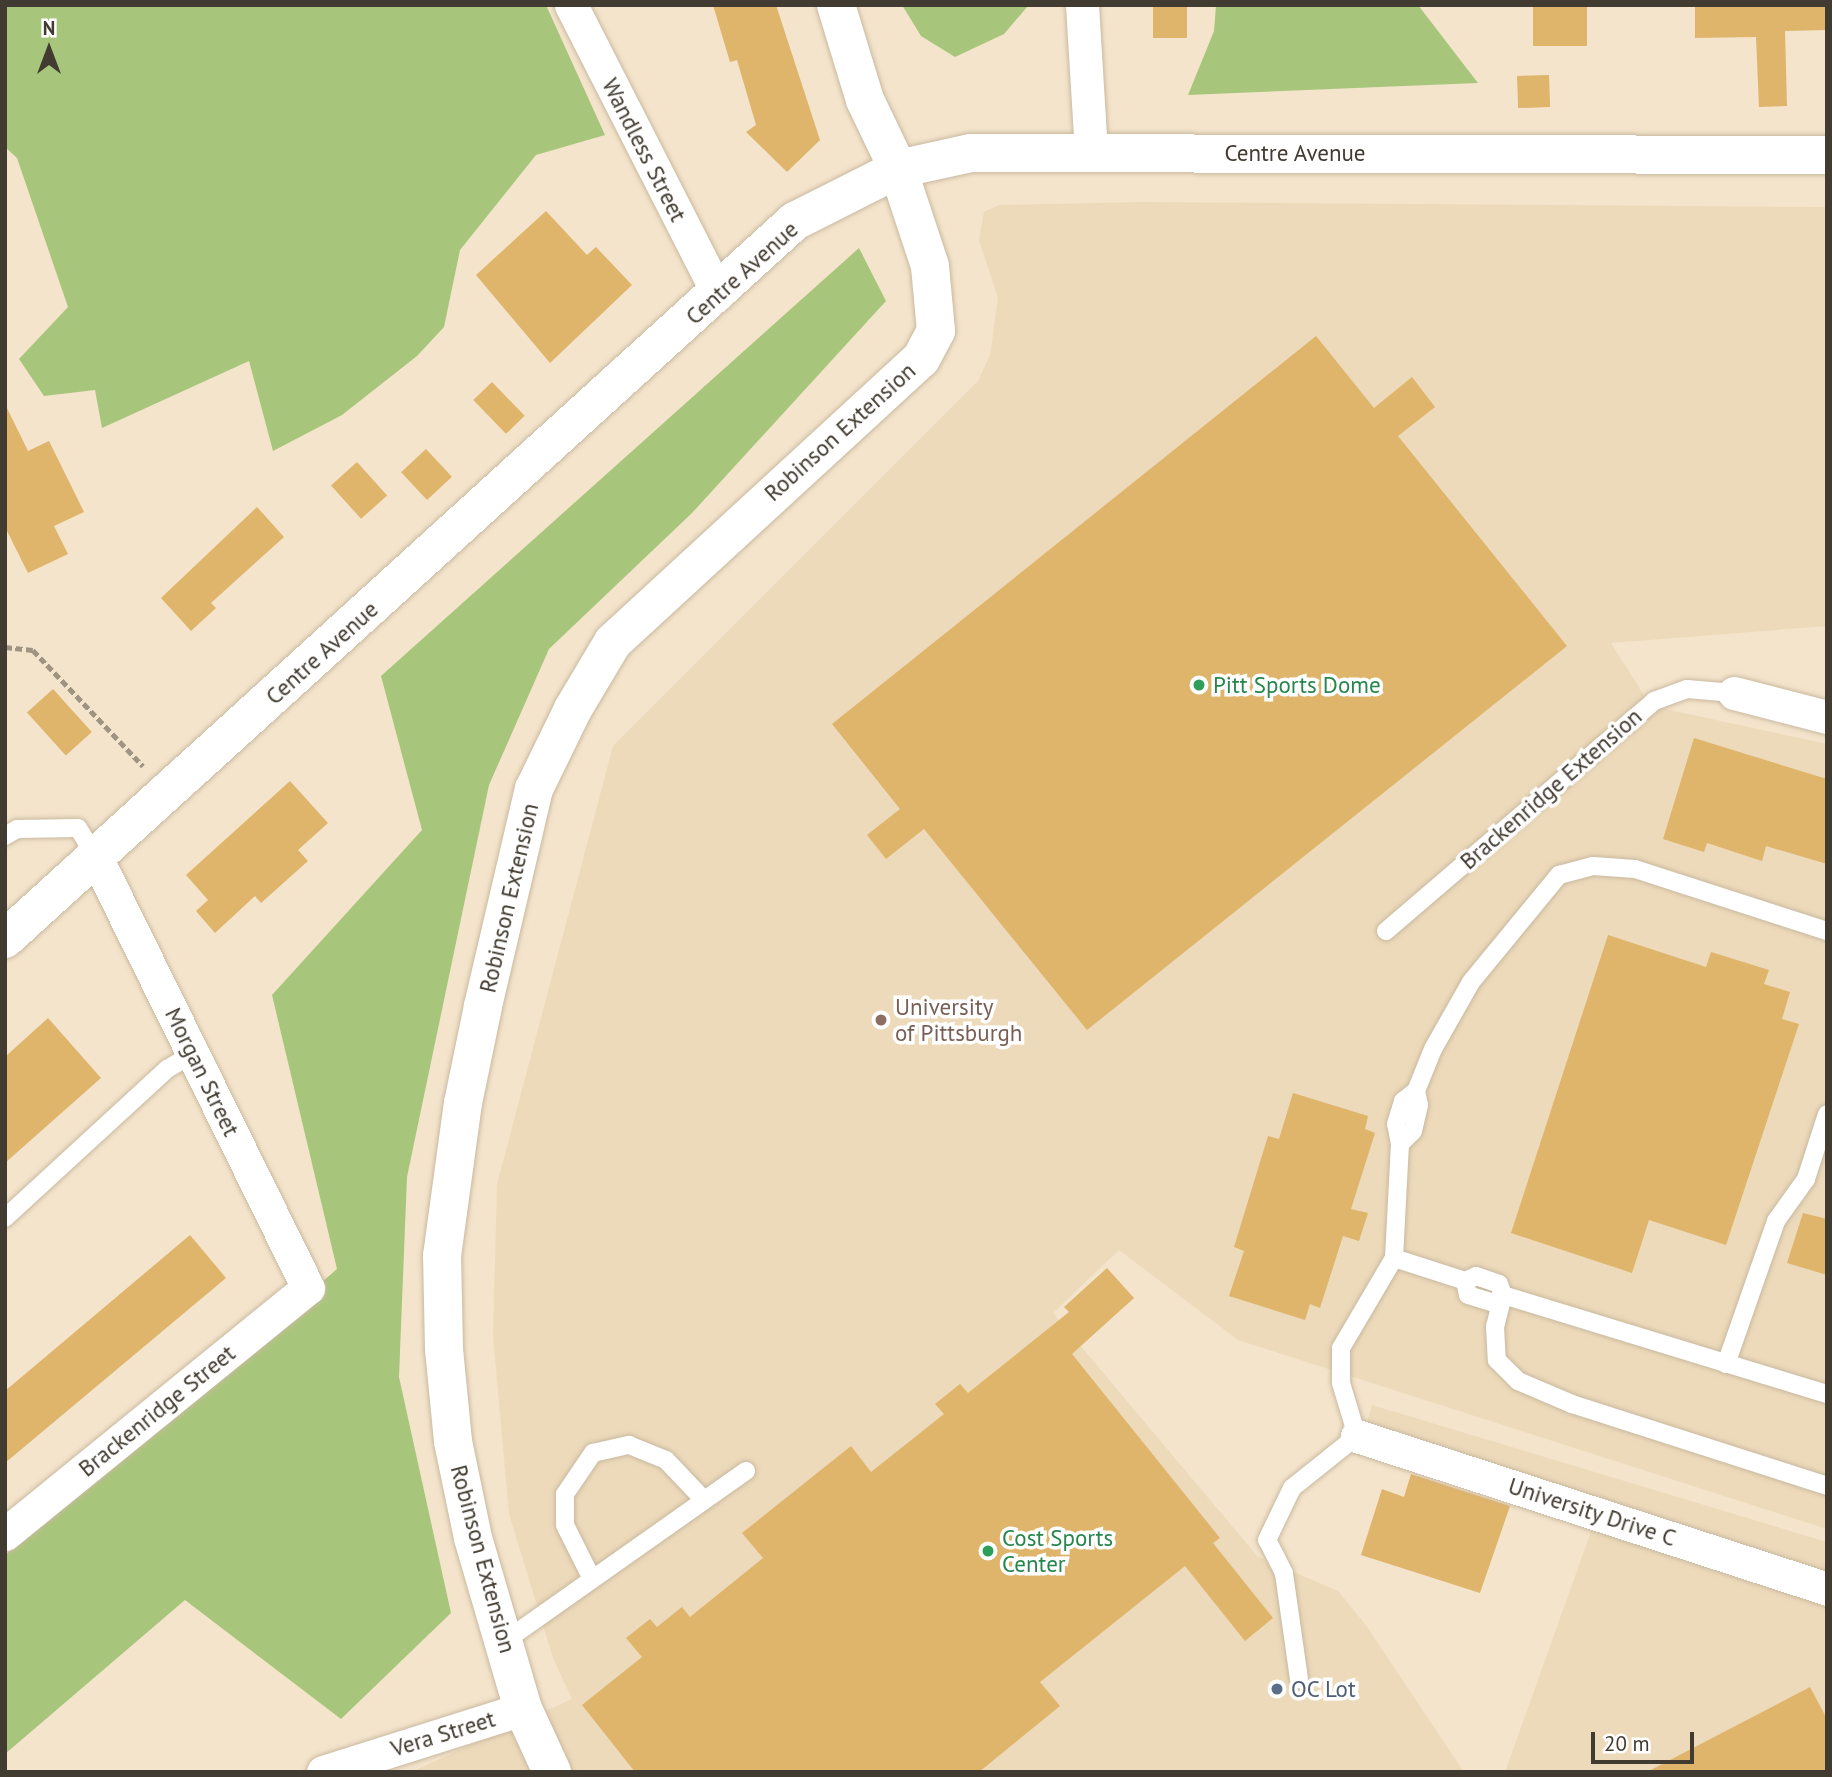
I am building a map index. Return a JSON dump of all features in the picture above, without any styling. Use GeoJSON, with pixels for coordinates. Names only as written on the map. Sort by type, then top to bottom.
{"type":"FeatureCollection","features":[{"type":"Feature","properties":{"kind":"main road","name":"Robinson Extension"},"geometry":{"type":"LineString","coordinates":[[552,1772],[523,1709],[473,1538],[453,1441],[442,1256],[463,1103],[534,789],[573,709],[613,642],[921,359],[936,331],[937,304],[930,265],[898,169],[865,100],[835,5]]}},
{"type":"Feature","properties":{"kind":"main road","name":"Centre Avenue"},"geometry":{"type":"LineString","coordinates":[[5,939],[719,294],[795,221],[898,169],[971,153],[1827,155]]}},
{"type":"Feature","properties":{"kind":"street","name":"Wandless Street"},"geometry":{"type":"LineString","coordinates":[[571,5],[719,294]]}},
{"type":"Feature","properties":{"kind":"street"},"geometry":{"type":"LineString","coordinates":[[1082,5],[1091,152]]}},
{"type":"Feature","properties":{"kind":"street"},"geometry":{"type":"LineString","coordinates":[[1734,693],[1827,717]]}},
{"type":"Feature","properties":{"kind":"street","name":"Morgan Street"},"geometry":{"type":"LineString","coordinates":[[96,857],[307,1288]]}},
{"type":"Feature","properties":{"kind":"street","name":"Brackenridge Street"},"geometry":{"type":"LineString","coordinates":[[5,1535],[307,1288]]}},
{"type":"Feature","properties":{"kind":"street","name":"University Drive C"},"geometry":{"type":"LineString","coordinates":[[1357,1436],[1827,1589]]}},
{"type":"Feature","properties":{"kind":"street","name":"Vera Street"},"geometry":{"type":"LineString","coordinates":[[323,1772],[523,1709]]}},
{"type":"Feature","properties":{"kind":"lane","name":"Brackenridge Extension"},"geometry":{"type":"LineString","coordinates":[[1385,931],[1654,701],[1686,689],[1734,693]]}},
{"type":"Feature","properties":{"kind":"lane"},"geometry":{"type":"LineString","coordinates":[[5,836],[17,829],[78,828],[96,857]]}},
{"type":"Feature","properties":{"kind":"lane"},"geometry":{"type":"LineString","coordinates":[[1299,1679],[1284,1573],[1267,1539],[1292,1488],[1357,1436],[1340,1383],[1341,1348],[1394,1258],[1400,1144],[1413,1131],[1419,1105],[1416,1091],[1433,1049],[1471,982],[1559,875],[1593,866],[1635,869],[1827,931]]}},
{"type":"Feature","properties":{"kind":"lane"},"geometry":{"type":"LineString","coordinates":[[5,1218],[167,1069],[193,1054]]}},
{"type":"Feature","properties":{"kind":"lane"},"geometry":{"type":"LineString","coordinates":[[1726,1364],[1776,1221],[1807,1179],[1827,1114]]}},
{"type":"Feature","properties":{"kind":"lane"},"geometry":{"type":"LineString","coordinates":[[1394,1258],[1465,1281],[1468,1294],[1494,1303],[1503,1295]]}},
{"type":"Feature","properties":{"kind":"lane"},"geometry":{"type":"LineString","coordinates":[[1503,1295],[1827,1394]]}},
{"type":"Feature","properties":{"kind":"lane"},"geometry":{"type":"LineString","coordinates":[[1503,1295],[1494,1326],[1497,1360],[1518,1381],[1572,1404],[1827,1486]]}},
{"type":"Feature","properties":{"kind":"lane"},"geometry":{"type":"LineString","coordinates":[[592,1580],[565,1525],[565,1494],[593,1453],[629,1445],[666,1460],[704,1500]]}},
{"type":"Feature","properties":{"kind":"lane"},"geometry":{"type":"LineString","coordinates":[[505,1641],[746,1471]]}},
{"type":"Feature","properties":{"kind":"path"},"geometry":{"type":"LineString","coordinates":[[5,647],[33,650],[144,768]]}},
{"type":"Feature","properties":{"kind":"shaded area","name":"University of Pittsburgh"},"geometry":{"type":"Polygon","coordinates":[[[1142,202],[1827,207],[1827,626],[1611,643],[1651,706],[1827,744],[1827,1529],[1238,1340],[1119,1250],[1053,1313],[1258,1557],[1338,1591],[1365,1624],[1464,1772],[411,1772],[572,1699],[553,1658],[509,1514],[493,1336],[497,1184],[613,746],[978,381],[990,355],[998,298],[979,240],[984,212],[999,205],[1142,202]]]}},
{"type":"Feature","properties":{"kind":"shaded area"},"geometry":{"type":"Polygon","coordinates":[[[1372,1405],[1827,1542],[1827,1772],[1505,1772],[1593,1526],[1359,1452],[1372,1405]]]}},
{"type":"Feature","properties":{"kind":"green space"},"geometry":{"type":"Polygon","coordinates":[[[5,5],[546,5],[605,135],[536,155],[460,250],[444,327],[417,356],[342,415],[273,451],[249,361],[102,428],[95,390],[44,396],[19,359],[68,307],[17,158],[5,147],[5,5]]]}},
{"type":"Feature","properties":{"kind":"green space"},"geometry":{"type":"Polygon","coordinates":[[[902,5],[1027,7],[1004,34],[955,57],[921,36],[902,5]]]}},
{"type":"Feature","properties":{"kind":"green space"},"geometry":{"type":"Polygon","coordinates":[[[1216,5],[1418,5],[1478,83],[1188,95],[1214,31],[1216,5]]]}},
{"type":"Feature","properties":{"kind":"green space"},"geometry":{"type":"Polygon","coordinates":[[[859,248],[886,301],[692,513],[549,649],[489,785],[407,1177],[399,1377],[451,1613],[341,1719],[185,1600],[5,1754],[5,1555],[337,1269],[272,995],[422,830],[381,676],[859,248]]]}},
{"type":"Feature","properties":{"kind":"building"},"geometry":{"type":"Polygon","coordinates":[[[713,5],[776,5],[820,140],[787,172],[746,132],[756,125],[737,60],[730,62],[713,5]]]}},
{"type":"Feature","properties":{"kind":"building"},"geometry":{"type":"Polygon","coordinates":[[[1153,5],[1187,5],[1187,38],[1153,38],[1153,5]]]}},
{"type":"Feature","properties":{"kind":"building"},"geometry":{"type":"Polygon","coordinates":[[[1533,5],[1587,5],[1587,46],[1533,46],[1533,5]]]}},
{"type":"Feature","properties":{"kind":"building"},"geometry":{"type":"Polygon","coordinates":[[[1695,5],[1827,5],[1827,30],[1785,31],[1787,106],[1759,107],[1756,37],[1695,38],[1695,5]]]}},
{"type":"Feature","properties":{"kind":"building"},"geometry":{"type":"Polygon","coordinates":[[[1549,75],[1550,107],[1518,108],[1517,76],[1549,75]]]}},
{"type":"Feature","properties":{"kind":"building"},"geometry":{"type":"Polygon","coordinates":[[[546,211],[587,255],[596,247],[632,285],[550,363],[476,275],[546,211]]]}},
{"type":"Feature","properties":{"kind":"building","name":"Pitt Sports Dome"},"geometry":{"type":"Polygon","coordinates":[[[1316,336],[1374,408],[1412,377],[1435,407],[1398,436],[1567,646],[1087,1030],[924,829],[886,859],[867,835],[900,809],[832,724],[1316,336]]]}},
{"type":"Feature","properties":{"kind":"building"},"geometry":{"type":"Polygon","coordinates":[[[492,382],[525,416],[506,434],[473,400],[492,382]]]}},
{"type":"Feature","properties":{"kind":"building"},"geometry":{"type":"Polygon","coordinates":[[[5,404],[28,451],[49,441],[84,512],[54,526],[68,554],[28,573],[5,527],[5,404]]]}},
{"type":"Feature","properties":{"kind":"building"},"geometry":{"type":"Polygon","coordinates":[[[426,449],[452,477],[427,500],[401,472],[426,449]]]}},
{"type":"Feature","properties":{"kind":"building"},"geometry":{"type":"Polygon","coordinates":[[[357,462],[387,495],[361,519],[331,485],[357,462]]]}},
{"type":"Feature","properties":{"kind":"building"},"geometry":{"type":"Polygon","coordinates":[[[257,507],[284,537],[211,603],[216,608],[191,631],[161,598],[257,507]]]}},
{"type":"Feature","properties":{"kind":"building"},"geometry":{"type":"Polygon","coordinates":[[[53,689],[92,732],[66,756],[27,712],[53,689]]]}},
{"type":"Feature","properties":{"kind":"building"},"geometry":{"type":"Polygon","coordinates":[[[1694,738],[1827,779],[1827,864],[1766,846],[1762,861],[1707,843],[1704,852],[1663,839],[1694,738]]]}},
{"type":"Feature","properties":{"kind":"building"},"geometry":{"type":"Polygon","coordinates":[[[290,781],[328,823],[298,850],[308,861],[261,903],[255,896],[215,933],[196,911],[208,900],[186,875],[290,781]]]}},
{"type":"Feature","properties":{"kind":"building"},"geometry":{"type":"Polygon","coordinates":[[[1608,935],[1706,967],[1711,952],[1769,970],[1764,984],[1790,992],[1782,1019],[1799,1024],[1726,1245],[1649,1220],[1632,1273],[1511,1233],[1608,935]]]}},
{"type":"Feature","properties":{"kind":"building"},"geometry":{"type":"Polygon","coordinates":[[[48,1018],[101,1078],[5,1163],[5,1057],[48,1018]]]}},
{"type":"Feature","properties":{"kind":"building"},"geometry":{"type":"Polygon","coordinates":[[[1293,1093],[1368,1116],[1365,1129],[1375,1133],[1351,1209],[1368,1213],[1359,1241],[1343,1236],[1320,1308],[1310,1304],[1305,1320],[1229,1296],[1244,1251],[1234,1247],[1268,1136],[1279,1139],[1293,1093]]]}},
{"type":"Feature","properties":{"kind":"building"},"geometry":{"type":"Polygon","coordinates":[[[1803,1213],[1827,1219],[1827,1275],[1787,1263],[1803,1213]]]}},
{"type":"Feature","properties":{"kind":"building"},"geometry":{"type":"Polygon","coordinates":[[[190,1235],[226,1278],[5,1463],[5,1391],[190,1235]]]}},
{"type":"Feature","properties":{"kind":"building","name":"Cost Sports Center"},"geometry":{"type":"Polygon","coordinates":[[[1107,1268],[1134,1298],[1072,1354],[1220,1538],[1213,1543],[1273,1618],[1245,1641],[1185,1566],[1040,1682],[1060,1706],[979,1772],[635,1772],[582,1705],[642,1657],[626,1638],[650,1619],[657,1627],[682,1607],[690,1617],[763,1558],[742,1533],[851,1446],[871,1472],[944,1414],[935,1404],[960,1384],[968,1393],[1069,1312],[1064,1307],[1107,1268]]]}},
{"type":"Feature","properties":{"kind":"building"},"geometry":{"type":"Polygon","coordinates":[[[1411,1474],[1510,1506],[1480,1593],[1361,1555],[1382,1489],[1404,1497],[1411,1474]]]}},
{"type":"Feature","properties":{"kind":"building"},"geometry":{"type":"Polygon","coordinates":[[[1810,1687],[1827,1719],[1827,1772],[1647,1772],[1810,1687]]]}},
{"type":"Feature","properties":{"kind":"place","name":"Pitt Sports Dome"},"geometry":{"type":"Point","coordinates":[1199,685]}},
{"type":"Feature","properties":{"kind":"place","name":"University of Pittsburgh"},"geometry":{"type":"Point","coordinates":[881,1020]}},
{"type":"Feature","properties":{"kind":"place","name":"Cost Sports Center"},"geometry":{"type":"Point","coordinates":[988,1551]}},
{"type":"Feature","properties":{"kind":"place","name":"OC Lot"},"geometry":{"type":"Point","coordinates":[1277,1689]}}]}
